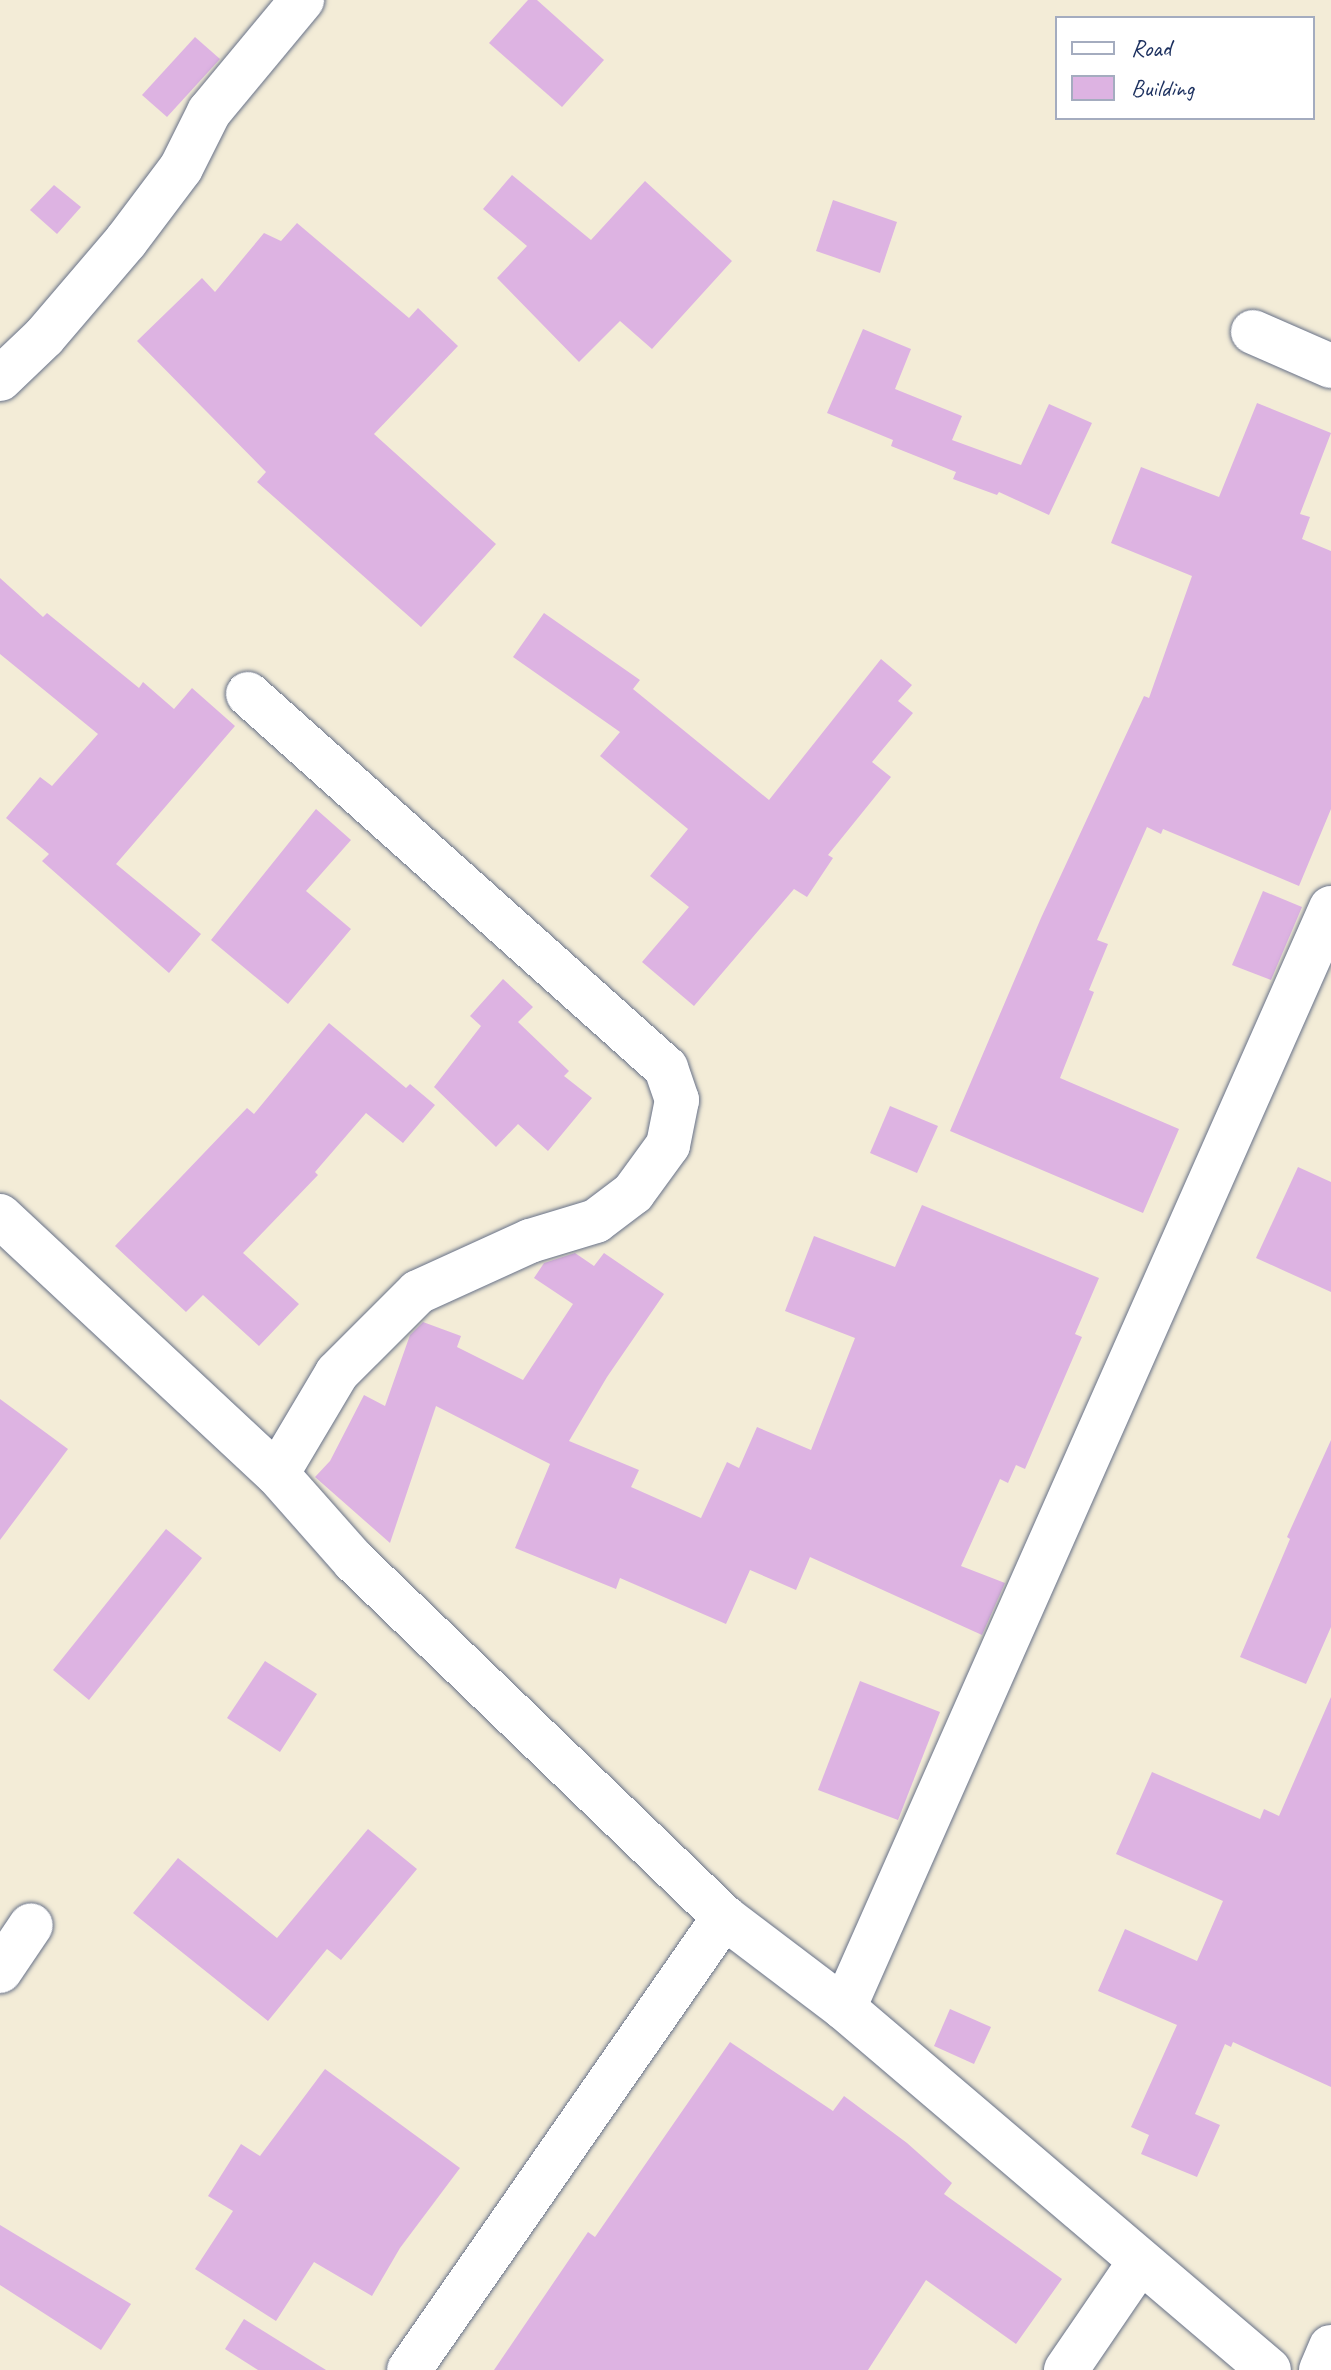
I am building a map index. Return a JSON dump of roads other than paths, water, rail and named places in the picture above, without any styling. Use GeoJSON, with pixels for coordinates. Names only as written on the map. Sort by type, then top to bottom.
{"type":"FeatureCollection","features":[{"type":"Feature","properties":{"kind":"street"},"geometry":{"type":"LineString","coordinates":[[0,379],[44,337],[126,241],[181,168],[209,112],[302,0]]}},
{"type":"Feature","properties":{"kind":"street"},"geometry":{"type":"LineString","coordinates":[[1253,332],[1331,366]]}},
{"type":"Feature","properties":{"kind":"street"},"geometry":{"type":"LineString","coordinates":[[248,694],[666,1068],[677,1100],[668,1145],[633,1193],[596,1221],[530,1241],[418,1292],[337,1373],[277,1474]]}},
{"type":"Feature","properties":{"kind":"street"},"geometry":{"type":"LineString","coordinates":[[844,2008],[1331,908]]}},
{"type":"Feature","properties":{"kind":"street"},"geometry":{"type":"LineString","coordinates":[[0,1216],[277,1474],[354,1561],[724,1917],[844,2008],[1139,2263],[1269,2370]]}},
{"type":"Feature","properties":{"kind":"street"},"geometry":{"type":"LineString","coordinates":[[409,2370],[724,1917]]}},
{"type":"Feature","properties":{"kind":"street"},"geometry":{"type":"LineString","coordinates":[[0,1971],[31,1925]]}},
{"type":"Feature","properties":{"kind":"street"},"geometry":{"type":"LineString","coordinates":[[1066,2370],[1139,2263]]}},
{"type":"Feature","properties":{"kind":"street"},"geometry":{"type":"LineString","coordinates":[[1321,2370],[1331,2347]]}}]}
